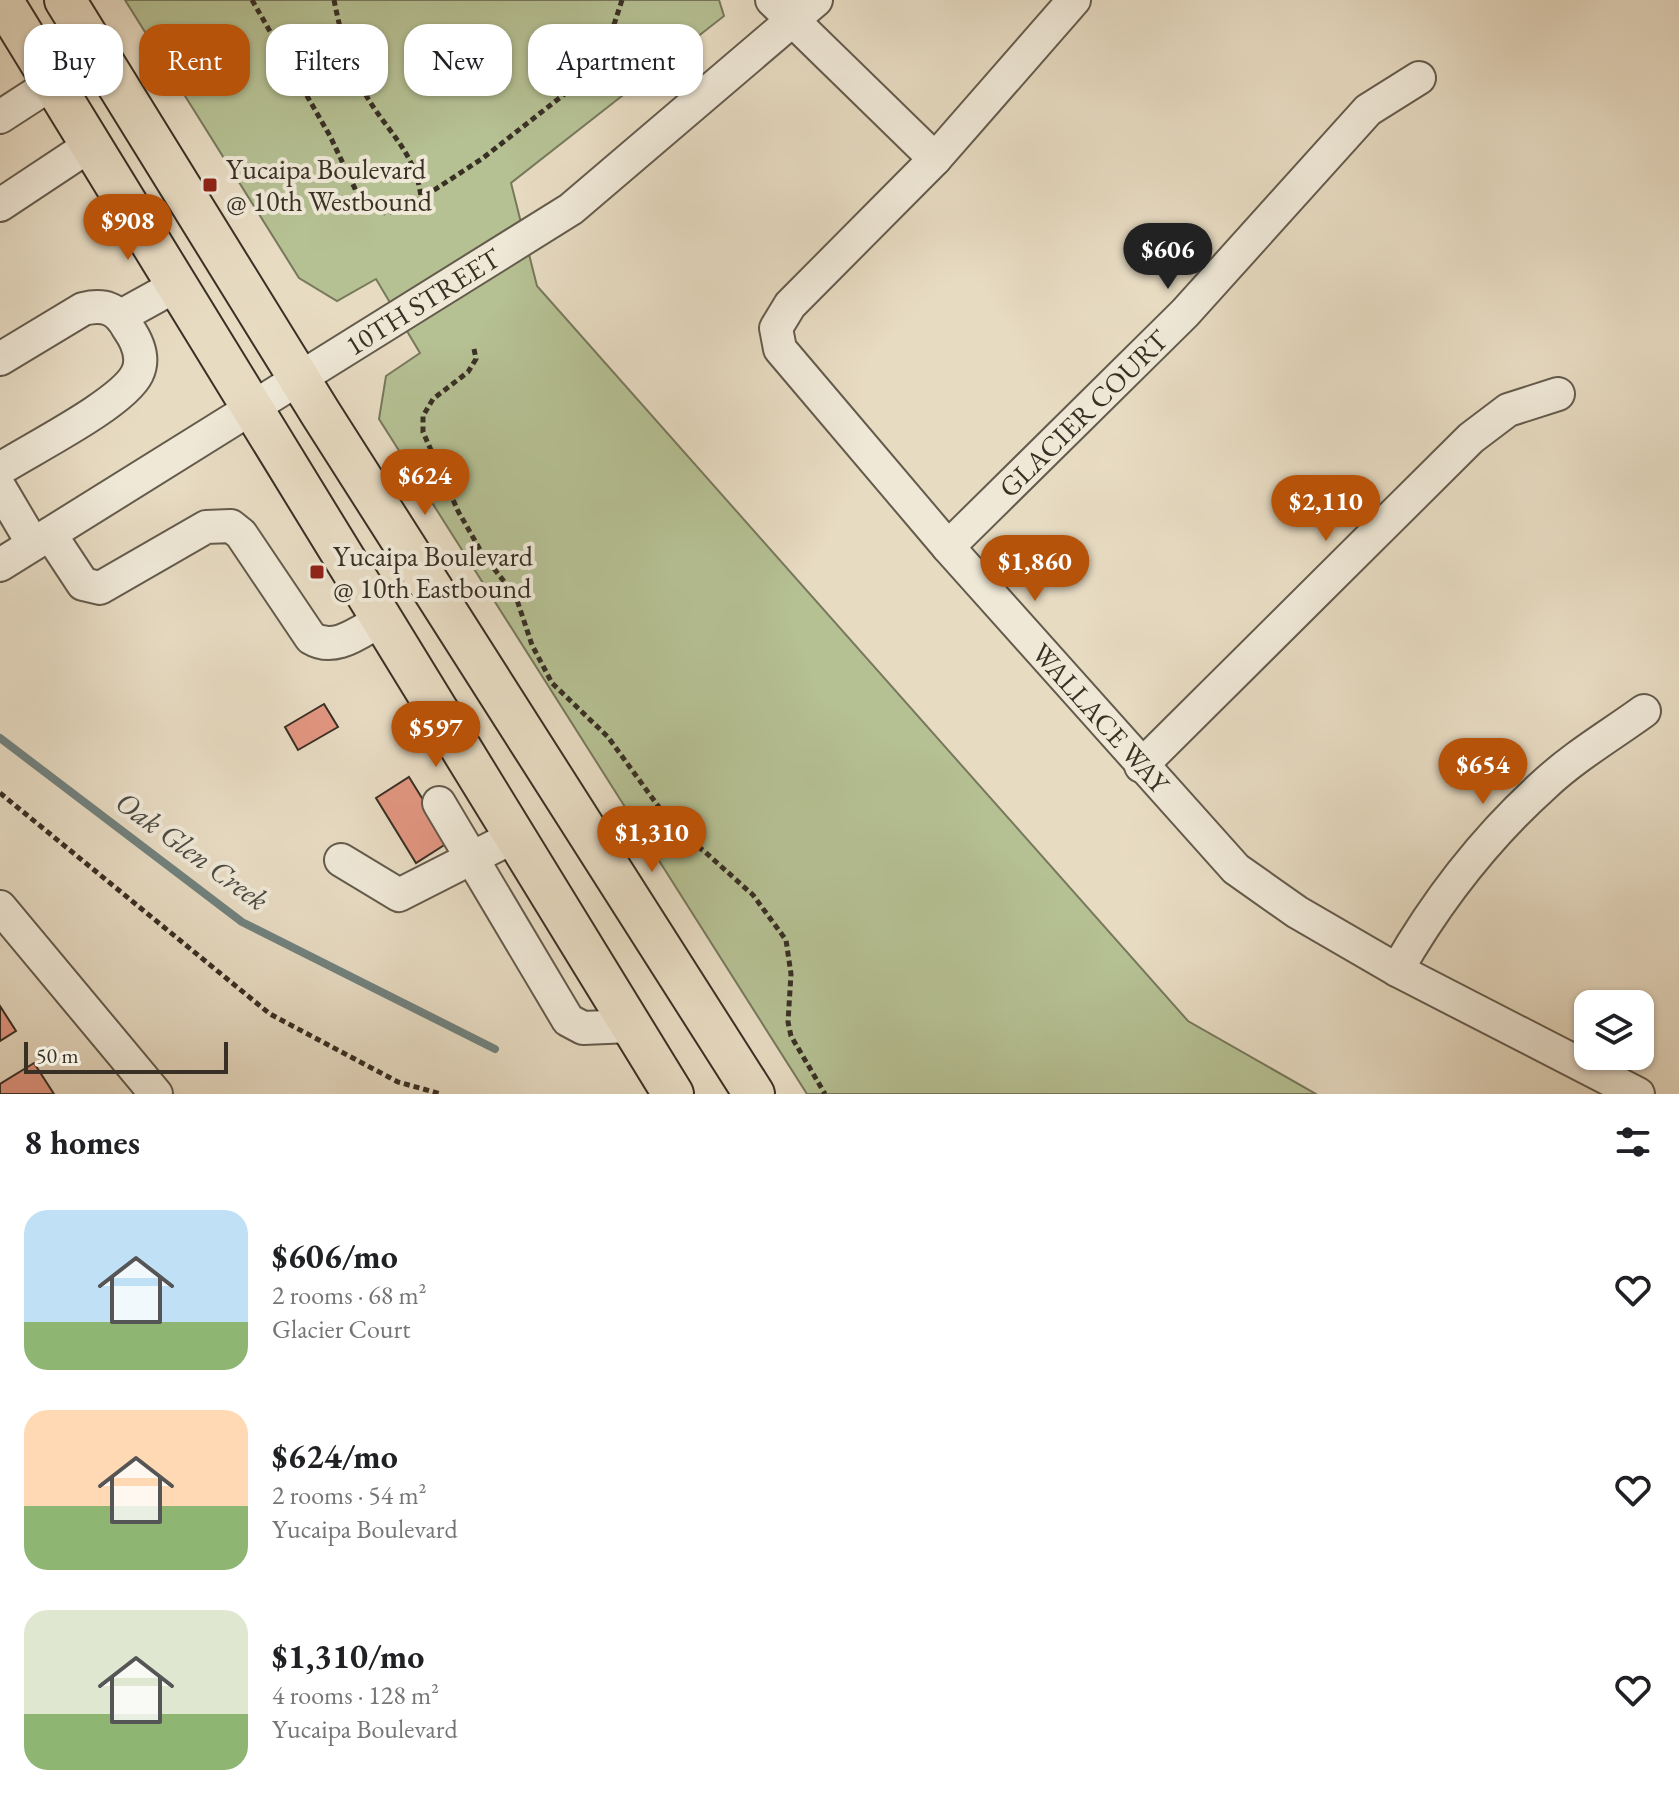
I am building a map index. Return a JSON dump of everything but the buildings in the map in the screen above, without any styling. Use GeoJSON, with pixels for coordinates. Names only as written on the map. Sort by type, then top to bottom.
{"type":"FeatureCollection","features":[{"type":"Feature","properties":{"kind":"main road"},"geometry":{"type":"LineString","coordinates":[[2,0],[24,35]]}},
{"type":"Feature","properties":{"kind":"main road"},"geometry":{"type":"LineString","coordinates":[[65,0],[300,380],[754,1094]]}},
{"type":"Feature","properties":{"kind":"main road"},"geometry":{"type":"LineString","coordinates":[[63,96],[673,1094]]}},
{"type":"Feature","properties":{"kind":"street","name":"10TH STREET"},"geometry":{"type":"LineString","coordinates":[[0,565],[255,409],[571,209],[782,12],[816,0]]}},
{"type":"Feature","properties":{"kind":"street","name":"WALLACE WAY"},"geometry":{"type":"LineString","coordinates":[[1074,0],[935,159],[790,305],[776,328],[780,349],[948,547],[1236,869],[1297,912],[1397,970],[1638,1094]]}},
{"type":"Feature","properties":{"kind":"street"},"geometry":{"type":"LineString","coordinates":[[782,12],[935,159]]}},
{"type":"Feature","properties":{"kind":"street","name":"GLACIER COURT"},"geometry":{"type":"LineString","coordinates":[[948,547],[1185,313],[1368,110],[1419,78]]}},
{"type":"Feature","properties":{"kind":"street"},"geometry":{"type":"LineString","coordinates":[[0,117],[32,96]]}},
{"type":"Feature","properties":{"kind":"street"},"geometry":{"type":"LineString","coordinates":[[0,205],[92,144]]}},
{"type":"Feature","properties":{"kind":"street"},"geometry":{"type":"LineString","coordinates":[[121,316],[179,284]]}},
{"type":"Feature","properties":{"kind":"street"},"geometry":{"type":"LineString","coordinates":[[0,359],[83,309],[109,307],[121,316],[141,355],[138,374],[118,396],[0,469]]}},
{"type":"Feature","properties":{"kind":"street"},"geometry":{"type":"LineString","coordinates":[[1141,766],[1471,438],[1508,410],[1558,394]]}},
{"type":"Feature","properties":{"kind":"street"},"geometry":{"type":"LineString","coordinates":[[0,488],[83,584],[100,588],[206,527],[231,526],[241,534],[311,638],[323,645],[334,645],[383,619]]}},
{"type":"Feature","properties":{"kind":"street"},"geometry":{"type":"LineString","coordinates":[[1397,970],[1474,855],[1547,782],[1644,711]]}},
{"type":"Feature","properties":{"kind":"street"},"geometry":{"type":"LineString","coordinates":[[439,803],[568,1020],[583,1028],[631,1026]]}},
{"type":"Feature","properties":{"kind":"street"},"geometry":{"type":"LineString","coordinates":[[341,860],[399,895],[515,836]]}},
{"type":"Feature","properties":{"kind":"street"},"geometry":{"type":"LineString","coordinates":[[0,907],[156,1094]]}},
{"type":"Feature","properties":{"kind":"street"},"geometry":{"type":"LineString","coordinates":[[539,971],[584,949]]}},
{"type":"Feature","properties":{"kind":"path"},"geometry":{"type":"LineString","coordinates":[[252,0],[364,204],[377,212],[389,213],[422,198],[483,158],[585,78],[605,52],[622,0]]}},
{"type":"Feature","properties":{"kind":"path"},"geometry":{"type":"LineString","coordinates":[[334,0],[356,76],[402,141],[422,198],[422,211]]}},
{"type":"Feature","properties":{"kind":"path"},"geometry":{"type":"LineString","coordinates":[[474,349],[476,359],[468,372],[433,399],[423,416],[423,432],[458,511],[482,553],[516,597],[532,645],[552,683],[608,737],[677,832],[704,851],[753,895],[786,940],[791,974],[791,1036],[825,1094]]}},
{"type":"Feature","properties":{"kind":"path"},"geometry":{"type":"LineString","coordinates":[[0,793],[270,1014],[398,1082],[441,1094]]}},
{"type":"Feature","properties":{"kind":"green space"},"geometry":{"type":"Polygon","coordinates":[[[125,0],[719,0],[724,16],[703,32],[703,24],[528,24],[528,96],[622,96],[511,183],[537,286],[1188,1021],[1316,1094],[807,1094],[379,419],[386,376],[420,353],[376,279],[337,301],[299,278],[185,96],[250,96],[250,24],[140,24],[125,0]]]}},
{"type":"Feature","properties":{"kind":"waterway","name":"Oak Glen Creek"},"geometry":{"type":"LineString","coordinates":[[0,738],[242,922],[495,1049]]}},
{"type":"Feature","properties":{"kind":"place","name":"Yucaipa Boulevard @ 10th Westbound"},"geometry":{"type":"Point","coordinates":[210,185]}},
{"type":"Feature","properties":{"kind":"place","name":"Yucaipa Boulevard @ 10th Eastbound"},"geometry":{"type":"Point","coordinates":[317,572]}}]}
